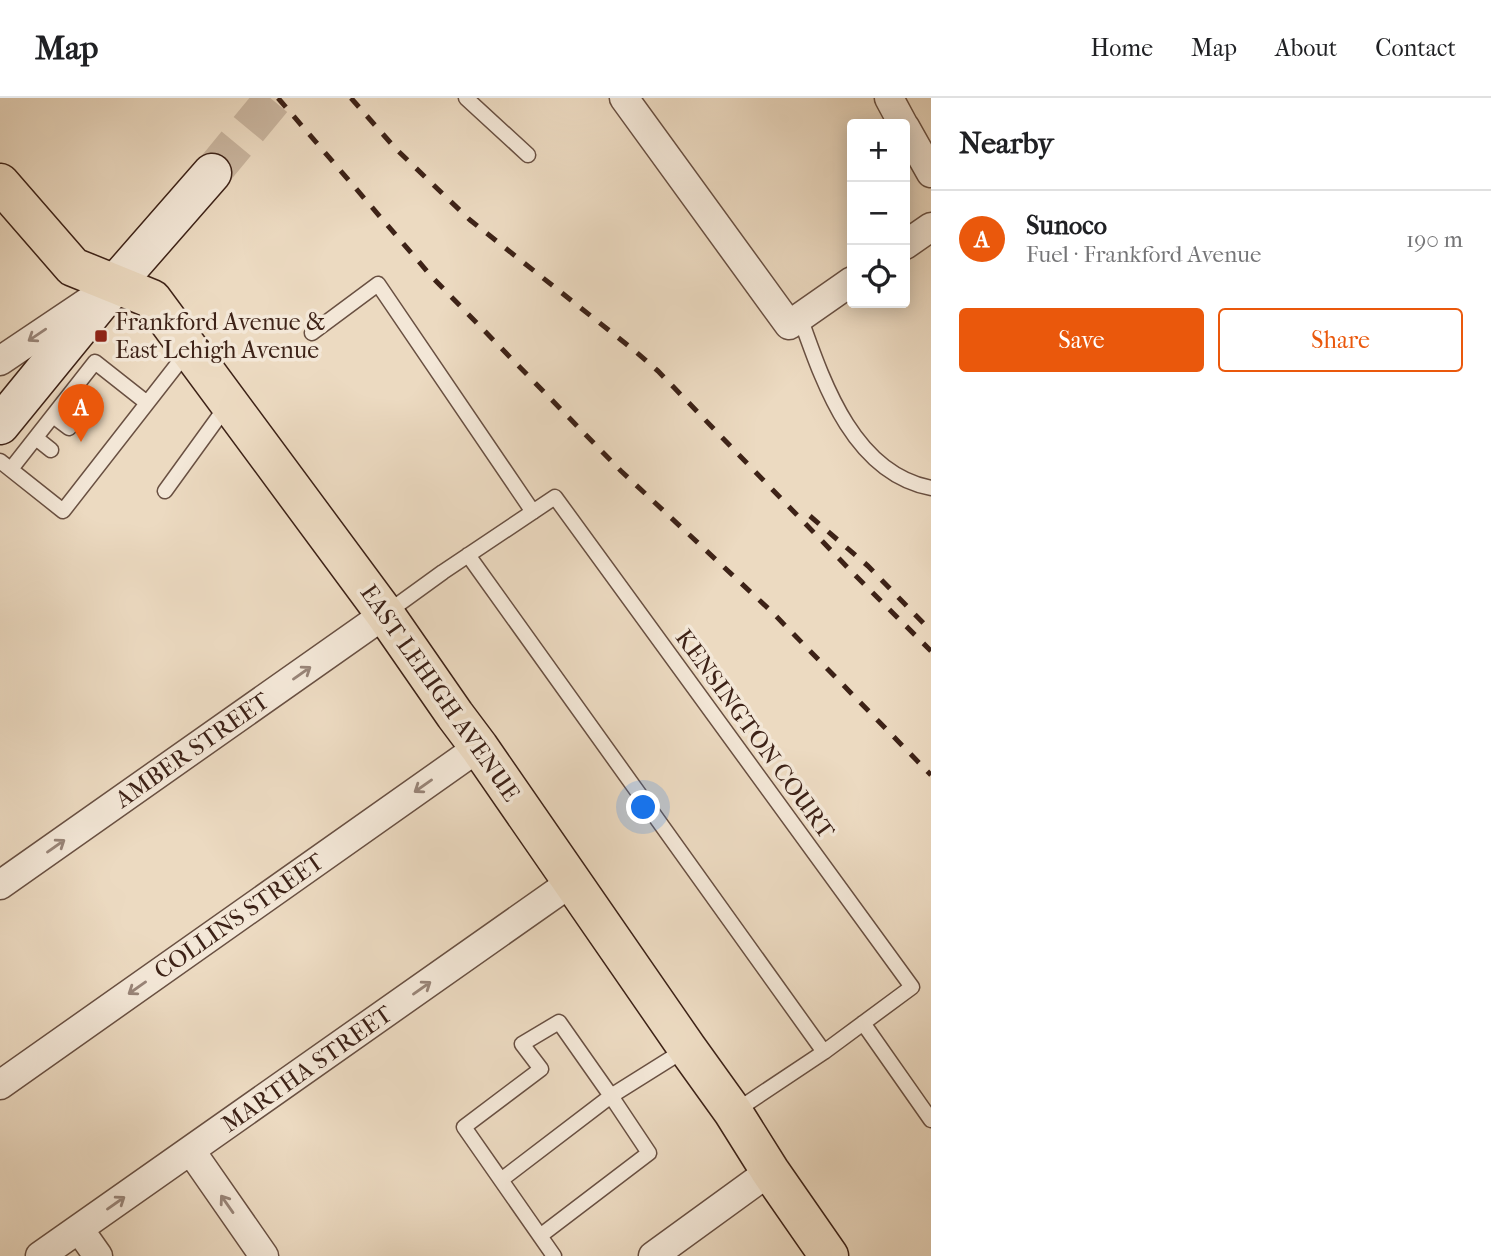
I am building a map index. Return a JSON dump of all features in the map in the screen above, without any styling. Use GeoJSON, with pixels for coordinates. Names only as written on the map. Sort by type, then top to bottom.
{"type":"FeatureCollection","features":[{"type":"Feature","properties":{"kind":"main road"},"geometry":{"type":"LineString","coordinates":[[0,425],[115,284],[212,173]]}},
{"type":"Feature","properties":{"kind":"main road","name":"EAST LEHIGH AVENUE"},"geometry":{"type":"LineString","coordinates":[[0,183],[73,267],[152,299],[385,614],[573,881],[830,1256]]}},
{"type":"Feature","properties":{"kind":"street"},"geometry":{"type":"LineString","coordinates":[[624,98],[795,321],[847,285]]}},
{"type":"Feature","properties":{"kind":"street"},"geometry":{"type":"LineString","coordinates":[[889,98],[901,119]]}},
{"type":"Feature","properties":{"kind":"street"},"geometry":{"type":"LineString","coordinates":[[910,136],[931,173]]}},
{"type":"Feature","properties":{"kind":"street"},"geometry":{"type":"LineString","coordinates":[[910,242],[931,228]]}},
{"type":"Feature","properties":{"kind":"street"},"geometry":{"type":"LineString","coordinates":[[0,361],[115,284]]}},
{"type":"Feature","properties":{"kind":"street","name":"AMBER STREET"},"geometry":{"type":"LineString","coordinates":[[0,885],[385,614]]}},
{"type":"Feature","properties":{"kind":"street","name":"COLLINS STREET"},"geometry":{"type":"LineString","coordinates":[[0,1085],[479,747]]}},
{"type":"Feature","properties":{"kind":"street","name":"MARTHA STREET"},"geometry":{"type":"LineString","coordinates":[[40,1256],[573,881]]}},
{"type":"Feature","properties":{"kind":"street"},"geometry":{"type":"LineString","coordinates":[[191,1151],[264,1256]]}},
{"type":"Feature","properties":{"kind":"street"},"geometry":{"type":"LineString","coordinates":[[653,1256],[770,1171]]}},
{"type":"Feature","properties":{"kind":"street"},"geometry":{"type":"LineString","coordinates":[[79,1229],[98,1256]]}},
{"type":"Feature","properties":{"kind":"lane"},"geometry":{"type":"LineString","coordinates":[[473,100],[528,155]]}},
{"type":"Feature","properties":{"kind":"lane"},"geometry":{"type":"LineString","coordinates":[[312,333],[378,284],[533,512]]}},
{"type":"Feature","properties":{"kind":"lane"},"geometry":{"type":"LineString","coordinates":[[795,321],[836,407],[858,440],[889,471],[931,488]]}},
{"type":"Feature","properties":{"kind":"lane"},"geometry":{"type":"LineString","coordinates":[[147,403],[95,362],[36,438],[5,465],[63,511],[81,476],[121,426],[147,403],[189,349]]}},
{"type":"Feature","properties":{"kind":"lane"},"geometry":{"type":"LineString","coordinates":[[74,389],[90,402]]}},
{"type":"Feature","properties":{"kind":"lane"},"geometry":{"type":"LineString","coordinates":[[164,491],[229,403]]}},
{"type":"Feature","properties":{"kind":"lane"},"geometry":{"type":"LineString","coordinates":[[53,416],[69,428]]}},
{"type":"Feature","properties":{"kind":"lane"},"geometry":{"type":"LineString","coordinates":[[36,438],[51,450]]}},
{"type":"Feature","properties":{"kind":"lane","name":"KENSINGTON COURT"},"geometry":{"type":"LineString","coordinates":[[385,614],[555,498],[912,987],[824,1052],[733,1112]]}},
{"type":"Feature","properties":{"kind":"lane"},"geometry":{"type":"LineString","coordinates":[[468,555],[824,1052]]}},
{"type":"Feature","properties":{"kind":"lane"},"geometry":{"type":"LineString","coordinates":[[541,1236],[649,1153],[559,1022],[522,1044],[541,1069],[464,1127],[554,1256]]}},
{"type":"Feature","properties":{"kind":"lane"},"geometry":{"type":"LineString","coordinates":[[863,1023],[931,1120]]}},
{"type":"Feature","properties":{"kind":"lane"},"geometry":{"type":"LineString","coordinates":[[501,1180],[611,1096],[687,1048]]}},
{"type":"Feature","properties":{"kind":"tunnel"},"geometry":{"type":"LineString","coordinates":[[212,173],[274,98]]}},
{"type":"Feature","properties":{"kind":"railway"},"geometry":{"type":"LineString","coordinates":[[278,98],[432,277],[621,471],[772,612],[931,775]]}},
{"type":"Feature","properties":{"kind":"railway"},"geometry":{"type":"LineString","coordinates":[[351,98],[396,149],[470,220],[658,371],[931,651]]}},
{"type":"Feature","properties":{"kind":"railway"},"geometry":{"type":"LineString","coordinates":[[810,516],[868,566],[931,631]]}},
{"type":"Feature","properties":{"kind":"place","name":"Frankford Avenue & East Lehigh Avenue"},"geometry":{"type":"Point","coordinates":[101,336]}},
{"type":"Feature","properties":{"kind":"place","name":"Sunoco"},"geometry":{"type":"Point","coordinates":[81,442]}}]}
